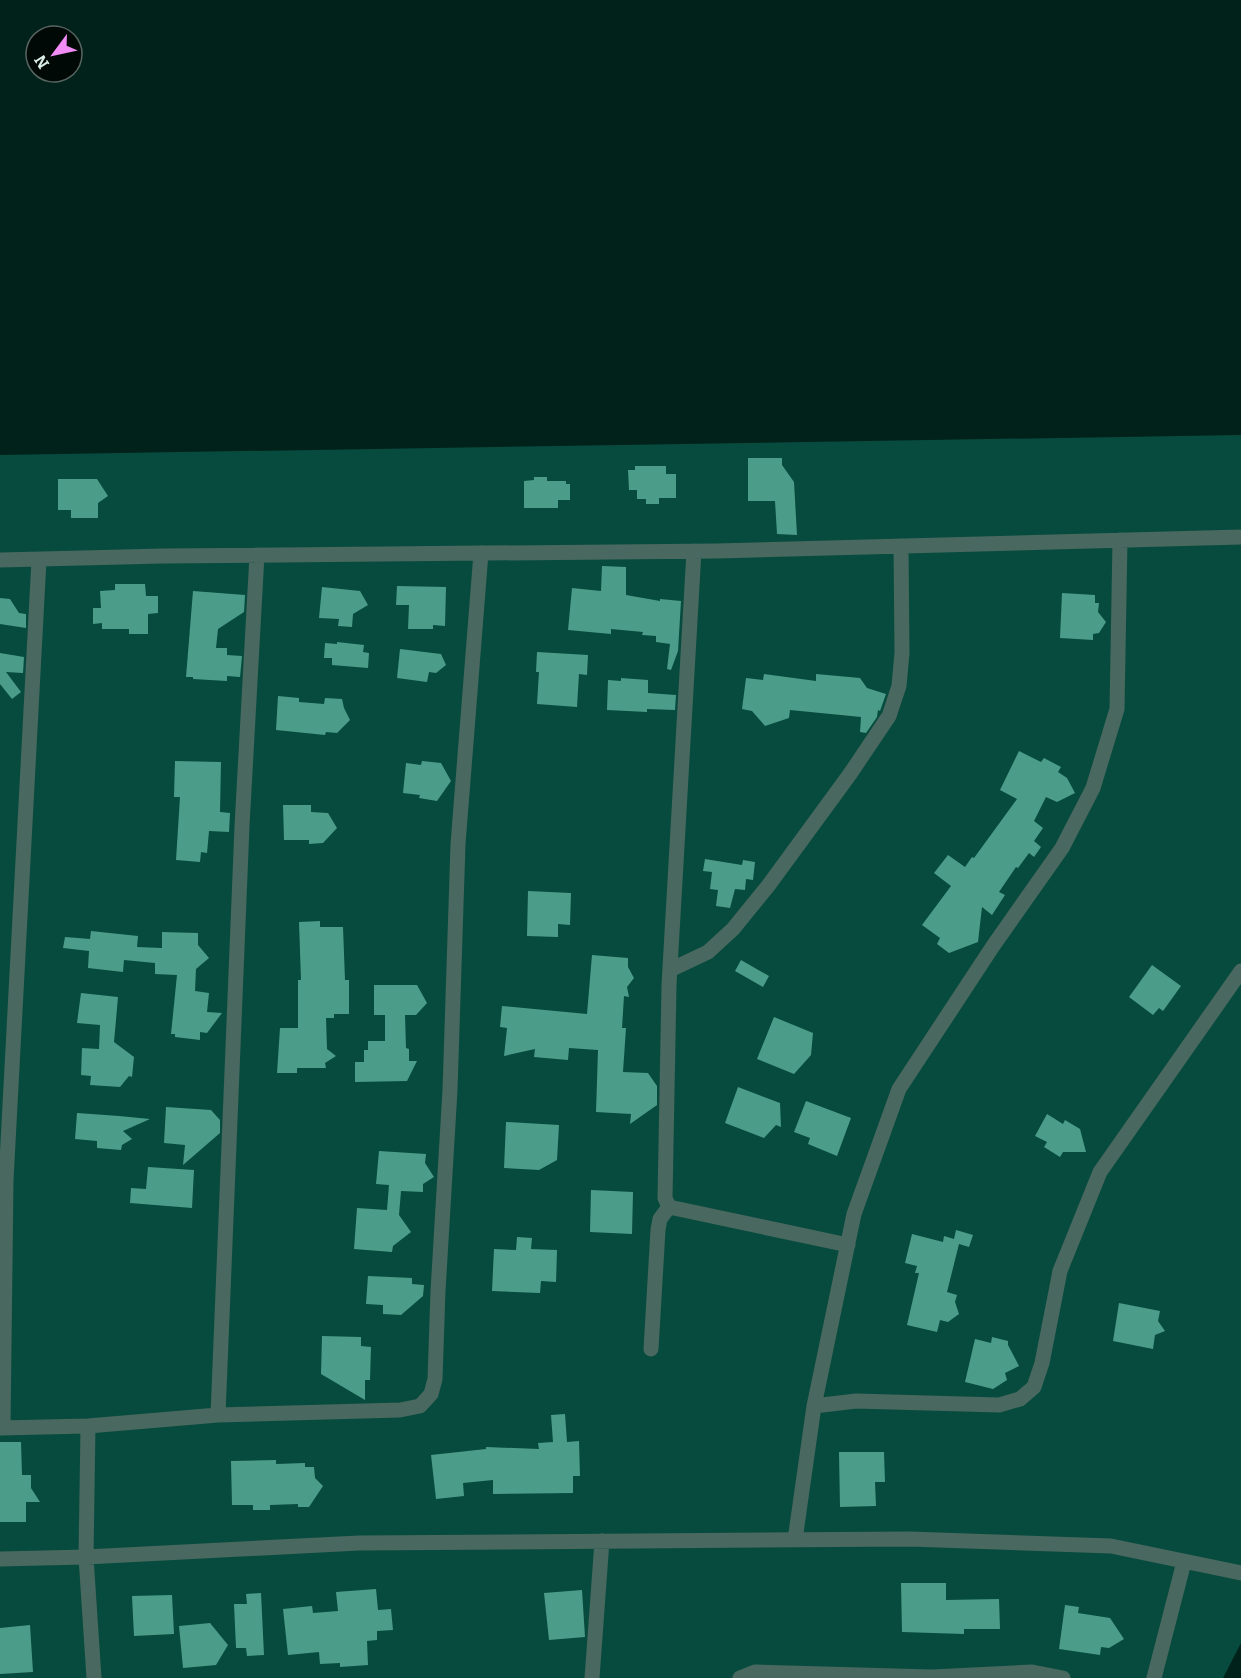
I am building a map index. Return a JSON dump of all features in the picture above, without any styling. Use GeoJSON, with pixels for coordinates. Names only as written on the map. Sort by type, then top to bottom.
{"type":"FeatureCollection","features":[{"type":"Feature","properties":{"kind":"street"},"geometry":{"type":"LineString","coordinates":[[0,560],[694,551],[1241,537]]}},
{"type":"Feature","properties":{"kind":"street"},"geometry":{"type":"LineString","coordinates":[[795,1540],[814,1406],[854,1214],[899,1089],[993,946],[1062,848],[1093,788],[1117,709],[1120,540]]}},
{"type":"Feature","properties":{"kind":"street"},"geometry":{"type":"LineString","coordinates":[[670,970],[708,952],[733,929],[768,886],[850,774],[889,716],[899,686],[902,653],[901,546]]}},
{"type":"Feature","properties":{"kind":"street"},"geometry":{"type":"LineString","coordinates":[[669,1207],[665,1198],[670,970],[694,551]]}},
{"type":"Feature","properties":{"kind":"street"},"geometry":{"type":"LineString","coordinates":[[39,560],[6,1180],[2,1428],[88,1426],[218,1415],[400,1410],[420,1406],[431,1394],[435,1379],[450,1090],[458,844],[481,553]]}},
{"type":"Feature","properties":{"kind":"street"},"geometry":{"type":"LineString","coordinates":[[218,1415],[242,826],[256,555]]}},
{"type":"Feature","properties":{"kind":"street"},"geometry":{"type":"LineString","coordinates":[[814,1406],[856,1401],[999,1405],[1020,1399],[1034,1387],[1042,1363],[1060,1271],[1100,1172],[1241,971]]}},
{"type":"Feature","properties":{"kind":"street"},"geometry":{"type":"LineString","coordinates":[[669,1207],[848,1245]]}},
{"type":"Feature","properties":{"kind":"street"},"geometry":{"type":"LineString","coordinates":[[651,1349],[658,1230],[660,1219],[669,1207]]}},
{"type":"Feature","properties":{"kind":"street"},"geometry":{"type":"LineString","coordinates":[[88,1426],[86,1557],[94,1678]]}},
{"type":"Feature","properties":{"kind":"street"},"geometry":{"type":"LineString","coordinates":[[0,1559],[86,1557],[359,1543],[910,1539],[1111,1546],[1241,1573]]}},
{"type":"Feature","properties":{"kind":"street"},"geometry":{"type":"LineString","coordinates":[[592,1678],[602,1541]]}},
{"type":"Feature","properties":{"kind":"street"},"geometry":{"type":"LineString","coordinates":[[1154,1678],[1184,1562]]}},
{"type":"Feature","properties":{"kind":"street"},"geometry":{"type":"LineString","coordinates":[[740,1678],[755,1672],[932,1677],[1032,1672],[1062,1678]]}},
{"type":"Feature","properties":{"kind":"green space"},"geometry":{"type":"Polygon","coordinates":[[[1241,435],[1241,1643],[1223,1678],[0,1678],[0,455],[1241,435]]]}},
{"type":"Feature","properties":{"kind":"building"},"geometry":{"type":"Polygon","coordinates":[[[748,458],[782,458],[782,465],[794,482],[797,535],[777,534],[775,501],[748,501],[748,458]]]}},
{"type":"Feature","properties":{"kind":"building"},"geometry":{"type":"Polygon","coordinates":[[[635,466],[666,466],[666,474],[676,474],[676,498],[659,498],[659,504],[646,504],[646,499],[637,499],[637,490],[629,490],[628,470],[635,470],[635,466]]]}},
{"type":"Feature","properties":{"kind":"building"},"geometry":{"type":"Polygon","coordinates":[[[534,477],[547,477],[547,481],[566,481],[566,484],[570,484],[570,500],[558,500],[558,508],[524,508],[524,481],[534,480],[534,477]]]}},
{"type":"Feature","properties":{"kind":"building"},"geometry":{"type":"Polygon","coordinates":[[[58,479],[97,479],[108,496],[98,503],[98,518],[71,518],[71,510],[58,510],[58,479]]]}},
{"type":"Feature","properties":{"kind":"building"},"geometry":{"type":"Polygon","coordinates":[[[602,566],[626,567],[626,595],[660,601],[660,599],[681,601],[678,651],[671,670],[667,669],[670,644],[656,642],[656,636],[642,635],[643,632],[611,629],[611,634],[568,630],[572,588],[601,591],[602,566]]]}},
{"type":"Feature","properties":{"kind":"building"},"geometry":{"type":"Polygon","coordinates":[[[115,584],[145,584],[146,596],[158,596],[158,613],[148,614],[148,634],[129,634],[129,629],[102,629],[102,623],[93,624],[93,608],[101,608],[100,591],[115,590],[115,584]]]}},
{"type":"Feature","properties":{"kind":"building"},"geometry":{"type":"Polygon","coordinates":[[[397,586],[446,587],[445,626],[433,625],[433,629],[408,629],[409,605],[396,605],[397,586]]]}},
{"type":"Feature","properties":{"kind":"building"},"geometry":{"type":"Polygon","coordinates":[[[322,587],[360,591],[368,605],[353,614],[352,627],[338,626],[339,619],[319,618],[322,587]]]}},
{"type":"Feature","properties":{"kind":"building"},"geometry":{"type":"Polygon","coordinates":[[[193,591],[245,595],[244,612],[218,629],[216,648],[227,648],[227,655],[242,656],[240,677],[227,676],[227,681],[186,677],[193,591]]]}},
{"type":"Feature","properties":{"kind":"building"},"geometry":{"type":"Polygon","coordinates":[[[1062,593],[1095,595],[1095,603],[1099,603],[1098,612],[1106,622],[1099,633],[1093,634],[1093,640],[1060,638],[1062,593]]]}},
{"type":"Feature","properties":{"kind":"building"},"geometry":{"type":"Polygon","coordinates":[[[0,598],[10,599],[19,613],[26,614],[26,628],[0,624],[0,598]]]}},
{"type":"Feature","properties":{"kind":"building"},"geometry":{"type":"Polygon","coordinates":[[[337,642],[364,645],[363,652],[369,653],[368,668],[332,665],[332,658],[324,658],[325,643],[337,644],[337,642]]]}},
{"type":"Feature","properties":{"kind":"building"},"geometry":{"type":"Polygon","coordinates":[[[400,649],[441,654],[446,665],[436,673],[429,672],[427,682],[397,678],[400,649]]]}},
{"type":"Feature","properties":{"kind":"building"},"geometry":{"type":"Polygon","coordinates":[[[537,652],[588,655],[587,675],[579,674],[577,707],[537,704],[539,672],[536,672],[537,652]]]}},
{"type":"Feature","properties":{"kind":"building"},"geometry":{"type":"Polygon","coordinates":[[[0,653],[24,657],[23,673],[6,672],[21,692],[12,699],[0,684],[0,653]]]}},
{"type":"Feature","properties":{"kind":"building"},"geometry":{"type":"Polygon","coordinates":[[[764,674],[816,681],[816,674],[860,678],[867,688],[886,694],[877,717],[866,733],[860,732],[861,717],[790,710],[789,718],[765,726],[752,711],[742,709],[746,678],[763,680],[764,674]]]}},
{"type":"Feature","properties":{"kind":"building"},"geometry":{"type":"Polygon","coordinates":[[[621,678],[648,680],[648,693],[676,695],[675,710],[647,709],[647,712],[607,710],[608,680],[621,681],[621,678]]]}},
{"type":"Feature","properties":{"kind":"building"},"geometry":{"type":"Polygon","coordinates":[[[278,696],[299,698],[299,702],[324,704],[325,698],[342,699],[350,720],[337,733],[326,732],[325,735],[276,730],[278,696]]]}},
{"type":"Feature","properties":{"kind":"building"},"geometry":{"type":"Polygon","coordinates":[[[1019,751],[1041,762],[1044,758],[1061,767],[1058,772],[1067,778],[1075,793],[1057,802],[1046,797],[1034,821],[1043,828],[1034,841],[1041,847],[1034,857],[1029,853],[1018,868],[1016,867],[999,892],[1005,895],[992,915],[982,907],[978,942],[949,953],[937,944],[940,938],[922,925],[951,886],[934,873],[948,855],[965,867],[1017,799],[1000,790],[1019,751]]]}},
{"type":"Feature","properties":{"kind":"building"},"geometry":{"type":"Polygon","coordinates":[[[175,761],[221,762],[220,812],[230,813],[229,832],[209,831],[207,853],[201,852],[200,862],[176,860],[180,797],[174,797],[175,761]]]}},
{"type":"Feature","properties":{"kind":"building"},"geometry":{"type":"Polygon","coordinates":[[[422,761],[441,763],[451,781],[437,801],[419,798],[420,795],[403,793],[406,763],[421,765],[422,761]]]}},
{"type":"Feature","properties":{"kind":"building"},"geometry":{"type":"Polygon","coordinates":[[[283,805],[311,805],[311,812],[328,813],[337,828],[323,843],[309,844],[309,840],[284,840],[283,805]]]}},
{"type":"Feature","properties":{"kind":"building"},"geometry":{"type":"Polygon","coordinates":[[[705,859],[742,865],[743,860],[755,862],[753,880],[746,879],[745,890],[735,889],[730,908],[716,906],[718,890],[710,889],[712,872],[703,871],[705,859]]]}},
{"type":"Feature","properties":{"kind":"building"},"geometry":{"type":"Polygon","coordinates":[[[528,891],[571,893],[570,925],[558,924],[558,937],[527,936],[528,891]]]}},
{"type":"Feature","properties":{"kind":"building"},"geometry":{"type":"Polygon","coordinates":[[[320,921],[320,927],[343,927],[345,980],[349,980],[349,1014],[334,1014],[334,1018],[326,1018],[327,1049],[336,1056],[325,1063],[326,1068],[297,1068],[297,1073],[277,1073],[280,1028],[298,1028],[298,980],[301,980],[299,922],[320,921]]]}},
{"type":"Feature","properties":{"kind":"building"},"geometry":{"type":"Polygon","coordinates":[[[91,931],[138,936],[137,947],[162,948],[162,932],[198,933],[198,945],[209,958],[196,969],[195,991],[209,993],[207,1012],[222,1013],[207,1033],[200,1032],[200,1040],[175,1037],[175,1034],[171,1034],[177,975],[155,974],[155,963],[124,960],[123,972],[88,968],[89,951],[63,948],[65,937],[90,939],[91,931]]]}},
{"type":"Feature","properties":{"kind":"building"},"geometry":{"type":"Polygon","coordinates":[[[592,955],[628,958],[628,967],[634,978],[627,987],[629,997],[624,996],[622,1028],[626,1028],[623,1072],[648,1073],[657,1086],[657,1105],[630,1124],[631,1114],[596,1112],[598,1050],[569,1048],[568,1060],[534,1057],[535,1049],[504,1056],[507,1028],[500,1027],[502,1006],[587,1014],[592,955]]]}},
{"type":"Feature","properties":{"kind":"building"},"geometry":{"type":"Polygon","coordinates":[[[741,960],[769,976],[763,987],[735,971],[741,960]]]}},
{"type":"Feature","properties":{"kind":"building"},"geometry":{"type":"Polygon","coordinates":[[[1152,965],[1181,986],[1163,1011],[1159,1008],[1153,1015],[1129,997],[1152,965]]]}},
{"type":"Feature","properties":{"kind":"building"},"geometry":{"type":"Polygon","coordinates":[[[374,985],[417,985],[427,1003],[416,1015],[405,1015],[406,1048],[409,1049],[409,1061],[417,1061],[407,1081],[355,1082],[355,1062],[364,1062],[364,1050],[368,1050],[368,1041],[385,1041],[385,1015],[374,1015],[374,985]]]}},
{"type":"Feature","properties":{"kind":"building"},"geometry":{"type":"Polygon","coordinates":[[[81,993],[118,997],[114,1042],[134,1057],[132,1077],[129,1076],[120,1087],[90,1085],[91,1076],[81,1075],[82,1048],[99,1049],[100,1025],[77,1023],[81,993]]]}},
{"type":"Feature","properties":{"kind":"building"},"geometry":{"type":"Polygon","coordinates":[[[774,1017],[813,1033],[811,1055],[794,1074],[757,1059],[774,1017]]]}},
{"type":"Feature","properties":{"kind":"building"},"geometry":{"type":"Polygon","coordinates":[[[738,1087],[780,1103],[781,1127],[776,1125],[764,1138],[725,1123],[738,1087]]]}},
{"type":"Feature","properties":{"kind":"building"},"geometry":{"type":"Polygon","coordinates":[[[806,1101],[851,1118],[837,1156],[808,1144],[810,1138],[794,1132],[806,1101]]]}},
{"type":"Feature","properties":{"kind":"building"},"geometry":{"type":"Polygon","coordinates":[[[166,1107],[211,1110],[220,1120],[220,1133],[183,1165],[185,1145],[164,1143],[166,1107]]]}},
{"type":"Feature","properties":{"kind":"building"},"geometry":{"type":"Polygon","coordinates":[[[77,1113],[150,1119],[123,1131],[132,1139],[122,1145],[121,1150],[97,1148],[97,1141],[75,1139],[77,1113]]]}},
{"type":"Feature","properties":{"kind":"building"},"geometry":{"type":"Polygon","coordinates":[[[1047,1114],[1063,1124],[1065,1120],[1080,1129],[1086,1152],[1063,1152],[1060,1157],[1044,1147],[1047,1142],[1035,1136],[1047,1114]]]}},
{"type":"Feature","properties":{"kind":"building"},"geometry":{"type":"Polygon","coordinates":[[[506,1122],[559,1125],[557,1160],[539,1170],[504,1168],[506,1122]]]}},
{"type":"Feature","properties":{"kind":"building"},"geometry":{"type":"Polygon","coordinates":[[[379,1151],[426,1154],[425,1163],[434,1177],[423,1184],[423,1192],[401,1191],[399,1215],[411,1232],[393,1246],[392,1252],[354,1249],[357,1208],[387,1210],[389,1185],[376,1184],[379,1151]]]}},
{"type":"Feature","properties":{"kind":"building"},"geometry":{"type":"Polygon","coordinates":[[[148,1167],[194,1170],[192,1208],[130,1203],[131,1188],[146,1189],[148,1167]]]}},
{"type":"Feature","properties":{"kind":"building"},"geometry":{"type":"Polygon","coordinates":[[[591,1190],[633,1192],[632,1234],[590,1232],[591,1190]]]}},
{"type":"Feature","properties":{"kind":"building"},"geometry":{"type":"Polygon","coordinates":[[[956,1230],[973,1235],[969,1247],[959,1244],[947,1292],[957,1295],[955,1302],[959,1314],[948,1322],[940,1320],[937,1332],[907,1325],[919,1273],[915,1273],[917,1266],[905,1263],[912,1234],[943,1242],[944,1236],[954,1239],[956,1230]]]}},
{"type":"Feature","properties":{"kind":"building"},"geometry":{"type":"Polygon","coordinates":[[[517,1237],[532,1238],[531,1249],[557,1250],[556,1282],[541,1281],[540,1293],[492,1291],[494,1249],[516,1250],[517,1237]]]}},
{"type":"Feature","properties":{"kind":"building"},"geometry":{"type":"Polygon","coordinates":[[[368,1276],[412,1278],[412,1284],[424,1285],[423,1296],[401,1315],[383,1314],[383,1305],[366,1304],[368,1276]]]}},
{"type":"Feature","properties":{"kind":"building"},"geometry":{"type":"Polygon","coordinates":[[[1119,1303],[1160,1311],[1158,1321],[1165,1331],[1155,1335],[1153,1349],[1113,1341],[1119,1303]]]}},
{"type":"Feature","properties":{"kind":"building"},"geometry":{"type":"Polygon","coordinates":[[[322,1336],[361,1337],[361,1346],[371,1347],[370,1380],[365,1380],[365,1400],[321,1374],[322,1336]]]}},
{"type":"Feature","properties":{"kind":"building"},"geometry":{"type":"Polygon","coordinates":[[[992,1337],[1008,1341],[1019,1366],[1005,1373],[1007,1380],[993,1389],[965,1382],[975,1339],[991,1343],[992,1337]]]}},
{"type":"Feature","properties":{"kind":"building"},"geometry":{"type":"Polygon","coordinates":[[[565,1414],[567,1442],[579,1441],[580,1476],[573,1476],[573,1493],[493,1494],[493,1480],[463,1483],[464,1496],[436,1499],[431,1455],[486,1449],[486,1447],[539,1449],[538,1443],[553,1442],[551,1415],[565,1414]]]}},
{"type":"Feature","properties":{"kind":"building"},"geometry":{"type":"Polygon","coordinates":[[[0,1442],[21,1442],[22,1475],[31,1475],[31,1488],[40,1502],[26,1502],[26,1522],[0,1522],[0,1442]]]}},
{"type":"Feature","properties":{"kind":"building"},"geometry":{"type":"Polygon","coordinates":[[[839,1452],[884,1452],[885,1482],[875,1482],[876,1506],[840,1507],[839,1452]]]}},
{"type":"Feature","properties":{"kind":"building"},"geometry":{"type":"Polygon","coordinates":[[[276,1460],[276,1464],[305,1463],[305,1467],[314,1467],[315,1478],[323,1486],[309,1507],[298,1507],[298,1504],[270,1505],[270,1510],[253,1510],[253,1505],[232,1505],[231,1461],[276,1460]]]}},
{"type":"Feature","properties":{"kind":"building"},"geometry":{"type":"Polygon","coordinates":[[[901,1583],[946,1583],[946,1600],[999,1599],[1000,1629],[964,1629],[964,1634],[902,1632],[901,1583]]]}},
{"type":"Feature","properties":{"kind":"building"},"geometry":{"type":"Polygon","coordinates":[[[376,1589],[378,1610],[391,1609],[393,1630],[377,1631],[377,1640],[367,1641],[368,1665],[340,1667],[340,1663],[320,1664],[319,1652],[288,1655],[283,1609],[312,1606],[313,1613],[338,1611],[336,1592],[376,1589]]]}},
{"type":"Feature","properties":{"kind":"building"},"geometry":{"type":"Polygon","coordinates":[[[582,1590],[585,1637],[549,1640],[544,1593],[582,1590]]]}},
{"type":"Feature","properties":{"kind":"building"},"geometry":{"type":"Polygon","coordinates":[[[261,1593],[264,1655],[247,1656],[246,1648],[236,1648],[234,1604],[247,1604],[246,1594],[261,1593]]]}},
{"type":"Feature","properties":{"kind":"building"},"geometry":{"type":"Polygon","coordinates":[[[172,1595],[174,1634],[134,1636],[132,1596],[172,1595]]]}},
{"type":"Feature","properties":{"kind":"building"},"geometry":{"type":"Polygon","coordinates":[[[1065,1605],[1079,1607],[1078,1613],[1110,1618],[1124,1639],[1109,1648],[1101,1647],[1100,1655],[1059,1649],[1065,1605]]]}},
{"type":"Feature","properties":{"kind":"building"},"geometry":{"type":"Polygon","coordinates":[[[210,1623],[228,1645],[216,1665],[183,1668],[179,1626],[210,1623]]]}},
{"type":"Feature","properties":{"kind":"building"},"geometry":{"type":"Polygon","coordinates":[[[30,1625],[33,1672],[0,1674],[0,1628],[30,1625]]]}}]}
